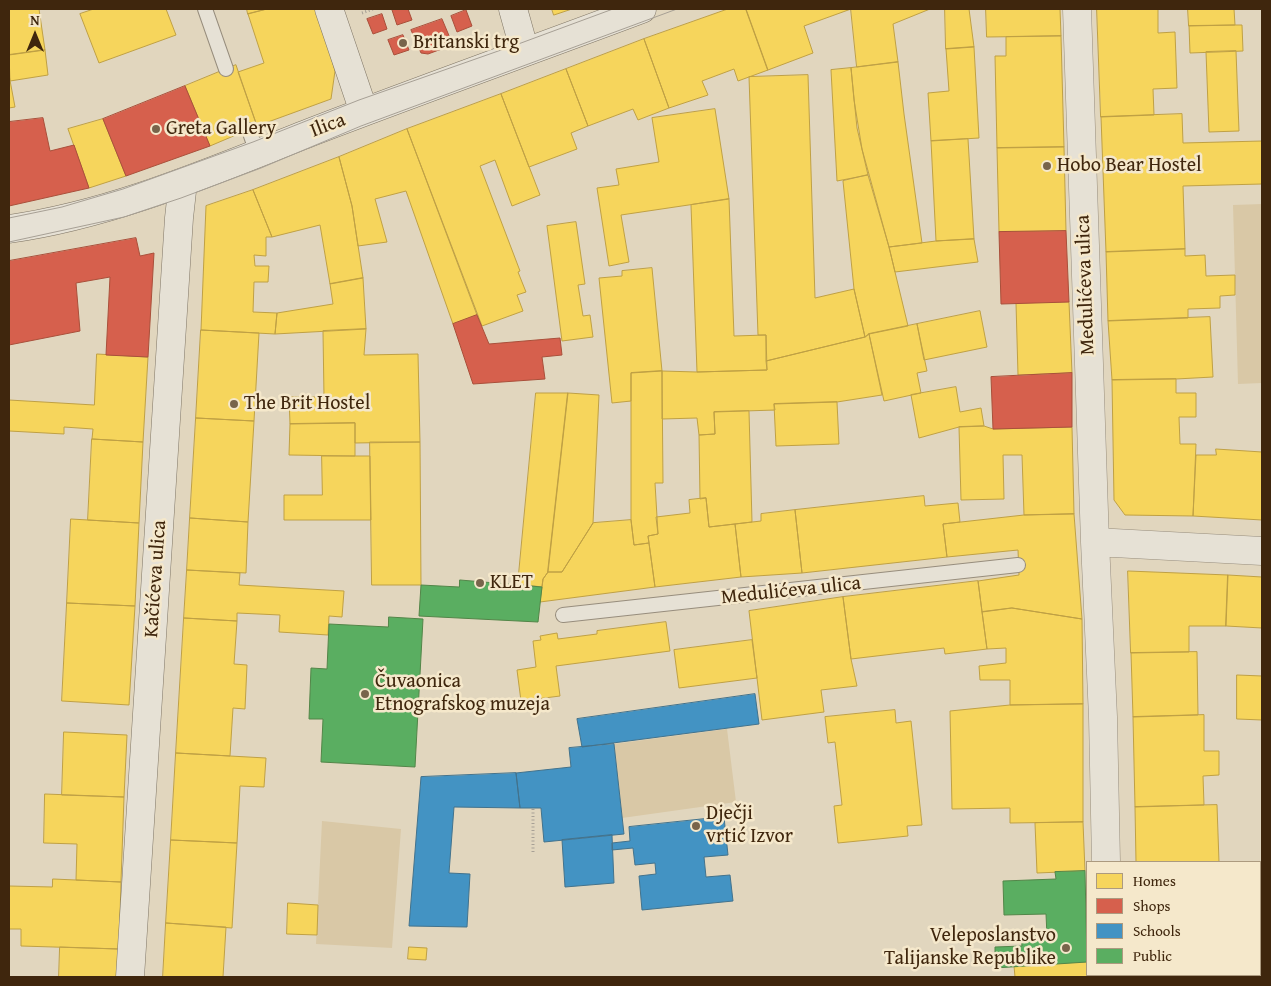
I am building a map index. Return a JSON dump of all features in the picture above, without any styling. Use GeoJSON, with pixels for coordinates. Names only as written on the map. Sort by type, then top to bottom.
{"type":"FeatureCollection","features":[{"type":"Feature","properties":{"kind":"street"},"geometry":{"type":"LineString","coordinates":[[329,9],[364,112]]}},
{"type":"Feature","properties":{"kind":"street"},"geometry":{"type":"LineString","coordinates":[[513,9],[524,52]]}},
{"type":"Feature","properties":{"kind":"street","name":"Ilica"},"geometry":{"type":"LineString","coordinates":[[9,229],[58,220],[148,195],[183,182],[253,142],[364,112],[642,9]]}},
{"type":"Feature","properties":{"kind":"street","name":"Medulićeva ulica"},"geometry":{"type":"LineString","coordinates":[[1077,9],[1092,554],[1103,717],[1106,861]]}},
{"type":"Feature","properties":{"kind":"street","name":"Kačićeva ulica"},"geometry":{"type":"LineString","coordinates":[[130,977],[179,218],[183,182]]}},
{"type":"Feature","properties":{"kind":"street"},"geometry":{"type":"LineString","coordinates":[[1092,554],[1262,551]]}},
{"type":"Feature","properties":{"kind":"lane"},"geometry":{"type":"LineString","coordinates":[[205,9],[226,68]]}},
{"type":"Feature","properties":{"kind":"lane","name":"Medulićeva ulica"},"geometry":{"type":"LineString","coordinates":[[563,615],[1018,565]]}},
{"type":"Feature","properties":{"kind":"path"},"geometry":{"type":"LineString","coordinates":[[533,809],[533,852]]}},
{"type":"Feature","properties":{"kind":"shaded area"},"geometry":{"type":"Polygon","coordinates":[[[1262,204],[1262,383],[1238,384],[1233,205],[1262,204]]]}},
{"type":"Feature","properties":{"kind":"shaded area"},"geometry":{"type":"Polygon","coordinates":[[[727,729],[736,802],[622,818],[614,744],[727,729]]]}},
{"type":"Feature","properties":{"kind":"shaded area"},"geometry":{"type":"Polygon","coordinates":[[[322,821],[401,829],[392,948],[316,944],[322,821]]]}},
{"type":"Feature","properties":{"kind":"building: Homes"},"geometry":{"type":"Polygon","coordinates":[[[9,9],[39,9],[45,50],[9,55],[9,9]]]}},
{"type":"Feature","properties":{"kind":"building: Homes"},"geometry":{"type":"Polygon","coordinates":[[[94,9],[166,9],[176,35],[99,63],[80,14],[94,9]]]}},
{"type":"Feature","properties":{"kind":"building: Homes"},"geometry":{"type":"Polygon","coordinates":[[[247,9],[267,9],[248,14],[247,9]]]}},
{"type":"Feature","properties":{"kind":"building: Homes"},"geometry":{"type":"Polygon","coordinates":[[[267,9],[318,9],[335,71],[331,99],[257,126],[238,72],[264,63],[248,14],[267,9]]]}},
{"type":"Feature","properties":{"kind":"building: Homes"},"geometry":{"type":"Polygon","coordinates":[[[552,9],[572,9],[554,15],[552,9]]]}},
{"type":"Feature","properties":{"kind":"building: Homes"},"geometry":{"type":"Polygon","coordinates":[[[728,9],[746,9],[768,70],[738,81],[734,69],[702,81],[708,95],[669,108],[644,39],[728,9]]]}},
{"type":"Feature","properties":{"kind":"building: Homes"},"geometry":{"type":"Polygon","coordinates":[[[746,9],[851,9],[804,26],[813,53],[768,70],[746,9]]]}},
{"type":"Feature","properties":{"kind":"building: Homes"},"geometry":{"type":"Polygon","coordinates":[[[851,9],[930,9],[893,24],[898,62],[857,67],[851,9]]]}},
{"type":"Feature","properties":{"kind":"building: Homes"},"geometry":{"type":"Polygon","coordinates":[[[945,9],[969,9],[974,47],[946,49],[945,9]]]}},
{"type":"Feature","properties":{"kind":"building: Homes"},"geometry":{"type":"Polygon","coordinates":[[[986,9],[1060,9],[1061,36],[987,37],[986,9]]]}},
{"type":"Feature","properties":{"kind":"building: Homes"},"geometry":{"type":"Polygon","coordinates":[[[1097,9],[1158,9],[1158,33],[1175,32],[1177,88],[1153,89],[1154,115],[1101,117],[1097,9]]]}},
{"type":"Feature","properties":{"kind":"building: Homes"},"geometry":{"type":"Polygon","coordinates":[[[1188,9],[1234,9],[1235,25],[1189,26],[1188,9]]]}},
{"type":"Feature","properties":{"kind":"building: Homes"},"geometry":{"type":"Polygon","coordinates":[[[1242,25],[1243,51],[1190,53],[1189,26],[1242,25]]]}},
{"type":"Feature","properties":{"kind":"building: Homes"},"geometry":{"type":"Polygon","coordinates":[[[1061,36],[1064,147],[997,148],[995,56],[1006,56],[1006,37],[1061,36]]]}},
{"type":"Feature","properties":{"kind":"building: Homes"},"geometry":{"type":"Polygon","coordinates":[[[644,39],[669,108],[638,120],[633,109],[588,126],[566,69],[644,39]]]}},
{"type":"Feature","properties":{"kind":"building: Homes"},"geometry":{"type":"Polygon","coordinates":[[[974,47],[979,138],[931,141],[928,93],[949,91],[946,49],[974,47]]]}},
{"type":"Feature","properties":{"kind":"building: Homes"},"geometry":{"type":"Polygon","coordinates":[[[45,50],[48,75],[10,81],[9,55],[45,50]]]}},
{"type":"Feature","properties":{"kind":"building: Homes"},"geometry":{"type":"Polygon","coordinates":[[[1236,51],[1239,131],[1209,132],[1206,52],[1236,51]]]}},
{"type":"Feature","properties":{"kind":"building: Homes"},"geometry":{"type":"Polygon","coordinates":[[[898,62],[922,243],[889,247],[862,149],[851,68],[898,62]]]}},
{"type":"Feature","properties":{"kind":"building: Homes"},"geometry":{"type":"Polygon","coordinates":[[[236,65],[257,126],[210,146],[185,86],[236,65]]]}},
{"type":"Feature","properties":{"kind":"building: Homes"},"geometry":{"type":"Polygon","coordinates":[[[851,68],[857,128],[868,175],[837,181],[831,70],[851,68]]]}},
{"type":"Feature","properties":{"kind":"building: Homes"},"geometry":{"type":"Polygon","coordinates":[[[566,69],[588,126],[571,133],[577,149],[529,167],[501,94],[566,69]]]}},
{"type":"Feature","properties":{"kind":"building: Homes"},"geometry":{"type":"Polygon","coordinates":[[[9,75],[15,107],[9,108],[9,75]]]}},
{"type":"Feature","properties":{"kind":"building: Homes"},"geometry":{"type":"Polygon","coordinates":[[[808,75],[815,298],[854,289],[865,337],[766,361],[766,335],[758,335],[749,77],[808,75]]]}},
{"type":"Feature","properties":{"kind":"building: Homes"},"geometry":{"type":"Polygon","coordinates":[[[501,94],[540,195],[512,206],[495,160],[480,166],[520,271],[518,272],[526,292],[517,295],[523,311],[482,326],[407,129],[501,94]]]}},
{"type":"Feature","properties":{"kind":"building: Homes"},"geometry":{"type":"Polygon","coordinates":[[[715,109],[729,199],[621,215],[629,262],[609,266],[597,188],[619,185],[616,169],[659,162],[652,118],[715,109]]]}},
{"type":"Feature","properties":{"kind":"building: Homes"},"geometry":{"type":"Polygon","coordinates":[[[1182,114],[1183,143],[1262,141],[1262,184],[1183,186],[1185,249],[1106,252],[1101,117],[1182,114]]]}},
{"type":"Feature","properties":{"kind":"building: Homes"},"geometry":{"type":"Polygon","coordinates":[[[103,119],[126,176],[89,188],[68,129],[103,119]]]}},
{"type":"Feature","properties":{"kind":"building: Homes"},"geometry":{"type":"Polygon","coordinates":[[[407,129],[477,315],[453,324],[406,191],[375,199],[387,242],[358,246],[352,206],[339,157],[407,129]]]}},
{"type":"Feature","properties":{"kind":"building: Homes"},"geometry":{"type":"Polygon","coordinates":[[[968,139],[974,239],[936,241],[931,141],[968,139]]]}},
{"type":"Feature","properties":{"kind":"building: Homes"},"geometry":{"type":"Polygon","coordinates":[[[1064,147],[1066,231],[999,232],[997,148],[1064,147]]]}},
{"type":"Feature","properties":{"kind":"building: Homes"},"geometry":{"type":"Polygon","coordinates":[[[339,157],[352,206],[363,278],[330,284],[320,225],[272,237],[253,190],[339,157]]]}},
{"type":"Feature","properties":{"kind":"building: Homes"},"geometry":{"type":"Polygon","coordinates":[[[868,175],[889,247],[908,326],[869,334],[865,337],[854,289],[843,181],[868,175]]]}},
{"type":"Feature","properties":{"kind":"building: Homes"},"geometry":{"type":"Polygon","coordinates":[[[253,190],[272,237],[266,237],[266,256],[254,255],[255,266],[269,266],[268,282],[254,282],[253,312],[277,313],[275,334],[201,330],[206,206],[253,190]]]}},
{"type":"Feature","properties":{"kind":"building: Homes"},"geometry":{"type":"Polygon","coordinates":[[[729,199],[734,336],[766,335],[767,370],[697,372],[691,205],[729,199]]]}},
{"type":"Feature","properties":{"kind":"building: Homes"},"geometry":{"type":"Polygon","coordinates":[[[576,222],[585,284],[578,285],[583,316],[590,315],[593,337],[562,341],[547,226],[576,222]]]}},
{"type":"Feature","properties":{"kind":"building: Homes"},"geometry":{"type":"Polygon","coordinates":[[[974,239],[978,262],[895,272],[889,247],[936,241],[974,239]]]}},
{"type":"Feature","properties":{"kind":"building: Homes"},"geometry":{"type":"Polygon","coordinates":[[[1185,249],[1185,256],[1205,255],[1206,276],[1235,275],[1235,295],[1220,296],[1220,308],[1188,309],[1188,318],[1108,321],[1106,252],[1185,249]]]}},
{"type":"Feature","properties":{"kind":"building: Homes"},"geometry":{"type":"Polygon","coordinates":[[[652,268],[662,371],[631,373],[631,401],[612,403],[599,278],[622,276],[622,271],[652,268]]]}},
{"type":"Feature","properties":{"kind":"building: Homes"},"geometry":{"type":"Polygon","coordinates":[[[363,278],[366,329],[275,334],[277,313],[333,304],[330,284],[363,278]]]}},
{"type":"Feature","properties":{"kind":"building: Homes"},"geometry":{"type":"Polygon","coordinates":[[[1069,302],[1072,373],[1018,375],[1016,303],[1069,302]]]}},
{"type":"Feature","properties":{"kind":"building: Homes"},"geometry":{"type":"Polygon","coordinates":[[[980,311],[987,347],[924,360],[917,324],[980,311]]]}},
{"type":"Feature","properties":{"kind":"building: Homes"},"geometry":{"type":"Polygon","coordinates":[[[1210,317],[1213,377],[1112,380],[1108,321],[1210,317]]]}},
{"type":"Feature","properties":{"kind":"building: Homes"},"geometry":{"type":"Polygon","coordinates":[[[917,324],[927,371],[917,373],[921,393],[884,401],[869,334],[917,324]]]}},
{"type":"Feature","properties":{"kind":"building: Homes"},"geometry":{"type":"Polygon","coordinates":[[[366,329],[364,355],[418,354],[420,442],[355,443],[355,423],[290,424],[289,397],[324,397],[323,331],[366,329]]]}},
{"type":"Feature","properties":{"kind":"building: Homes"},"geometry":{"type":"Polygon","coordinates":[[[201,330],[259,333],[254,421],[196,418],[201,330]]]}},
{"type":"Feature","properties":{"kind":"building: Homes"},"geometry":{"type":"Polygon","coordinates":[[[869,334],[882,395],[837,402],[774,404],[775,410],[714,412],[715,434],[699,435],[697,418],[662,419],[662,371],[767,370],[766,361],[865,337],[869,334]]]}},
{"type":"Feature","properties":{"kind":"building: Homes"},"geometry":{"type":"Polygon","coordinates":[[[97,354],[148,357],[143,442],[92,439],[93,429],[64,427],[64,434],[9,431],[9,400],[94,405],[97,354]]]}},
{"type":"Feature","properties":{"kind":"building: Homes"},"geometry":{"type":"Polygon","coordinates":[[[662,371],[663,483],[655,483],[658,534],[648,536],[649,543],[634,545],[631,520],[631,373],[662,371]]]}},
{"type":"Feature","properties":{"kind":"building: Homes"},"geometry":{"type":"Polygon","coordinates":[[[1176,379],[1176,393],[1196,393],[1196,417],[1179,417],[1180,444],[1196,444],[1193,516],[1125,515],[1114,500],[1112,380],[1176,379]]]}},
{"type":"Feature","properties":{"kind":"building: Homes"},"geometry":{"type":"Polygon","coordinates":[[[956,387],[960,412],[981,408],[984,426],[959,427],[919,438],[911,395],[956,387]]]}},
{"type":"Feature","properties":{"kind":"building: Homes"},"geometry":{"type":"Polygon","coordinates":[[[536,393],[568,393],[548,572],[543,579],[542,587],[518,584],[536,393]]]}},
{"type":"Feature","properties":{"kind":"building: Homes"},"geometry":{"type":"Polygon","coordinates":[[[568,393],[599,395],[593,523],[562,572],[548,572],[568,393]]]}},
{"type":"Feature","properties":{"kind":"building: Homes"},"geometry":{"type":"Polygon","coordinates":[[[837,402],[839,444],[776,446],[774,404],[837,402]]]}},
{"type":"Feature","properties":{"kind":"building: Homes"},"geometry":{"type":"Polygon","coordinates":[[[749,411],[752,522],[709,527],[706,498],[700,499],[699,435],[715,434],[714,412],[749,411]]]}},
{"type":"Feature","properties":{"kind":"building: Homes"},"geometry":{"type":"Polygon","coordinates":[[[196,418],[254,421],[248,522],[190,518],[196,418]]]}},
{"type":"Feature","properties":{"kind":"building: Homes"},"geometry":{"type":"Polygon","coordinates":[[[355,423],[355,456],[289,455],[290,424],[355,423]]]}},
{"type":"Feature","properties":{"kind":"building: Homes"},"geometry":{"type":"Polygon","coordinates":[[[984,426],[993,429],[1072,427],[1074,514],[1024,515],[1022,455],[1003,455],[1004,499],[961,500],[959,427],[984,426]]]}},
{"type":"Feature","properties":{"kind":"building: Homes"},"geometry":{"type":"Polygon","coordinates":[[[92,439],[143,442],[139,523],[88,520],[92,439]]]}},
{"type":"Feature","properties":{"kind":"building: Homes"},"geometry":{"type":"Polygon","coordinates":[[[370,442],[420,442],[421,585],[372,585],[370,442]]]}},
{"type":"Feature","properties":{"kind":"building: Homes"},"geometry":{"type":"Polygon","coordinates":[[[1216,449],[1262,452],[1262,520],[1193,516],[1196,455],[1216,455],[1216,449]]]}},
{"type":"Feature","properties":{"kind":"building: Homes"},"geometry":{"type":"Polygon","coordinates":[[[322,456],[370,456],[371,520],[284,520],[284,495],[322,495],[322,456]]]}},
{"type":"Feature","properties":{"kind":"building: Homes"},"geometry":{"type":"Polygon","coordinates":[[[924,496],[925,506],[958,503],[960,522],[943,524],[947,557],[802,573],[795,510],[924,496]]]}},
{"type":"Feature","properties":{"kind":"building: Homes"},"geometry":{"type":"Polygon","coordinates":[[[706,498],[709,527],[735,524],[741,577],[655,587],[648,536],[658,534],[656,517],[690,513],[689,500],[706,498]]]}},
{"type":"Feature","properties":{"kind":"building: Homes"},"geometry":{"type":"Polygon","coordinates":[[[795,510],[802,573],[741,577],[735,524],[761,521],[761,514],[795,510]]]}},
{"type":"Feature","properties":{"kind":"building: Homes"},"geometry":{"type":"Polygon","coordinates":[[[1074,514],[1082,619],[1012,608],[982,612],[978,581],[1019,575],[1018,550],[947,557],[943,524],[1024,515],[1074,514]]]}},
{"type":"Feature","properties":{"kind":"building: Homes"},"geometry":{"type":"Polygon","coordinates":[[[190,518],[248,522],[246,573],[187,570],[190,518]]]}},
{"type":"Feature","properties":{"kind":"building: Homes"},"geometry":{"type":"Polygon","coordinates":[[[71,519],[139,523],[135,606],[67,603],[71,519]]]}},
{"type":"Feature","properties":{"kind":"building: Homes"},"geometry":{"type":"Polygon","coordinates":[[[631,520],[634,545],[649,543],[655,587],[540,602],[543,579],[548,572],[562,572],[593,523],[631,520]]]}},
{"type":"Feature","properties":{"kind":"building: Homes"},"geometry":{"type":"Polygon","coordinates":[[[187,570],[240,573],[239,585],[344,591],[342,617],[329,616],[328,635],[279,632],[280,615],[237,613],[237,621],[184,618],[187,570]]]}},
{"type":"Feature","properties":{"kind":"building: Homes"},"geometry":{"type":"Polygon","coordinates":[[[1128,571],[1228,575],[1226,626],[1189,626],[1189,652],[1131,653],[1128,571]]]}},
{"type":"Feature","properties":{"kind":"building: Homes"},"geometry":{"type":"Polygon","coordinates":[[[1228,575],[1262,577],[1262,628],[1226,626],[1228,575]]]}},
{"type":"Feature","properties":{"kind":"building: Homes"},"geometry":{"type":"Polygon","coordinates":[[[978,581],[987,649],[945,654],[944,648],[851,659],[843,597],[978,581]]]}},
{"type":"Feature","properties":{"kind":"building: Homes"},"geometry":{"type":"Polygon","coordinates":[[[843,597],[851,659],[857,686],[821,690],[824,712],[762,720],[749,611],[843,597]]]}},
{"type":"Feature","properties":{"kind":"building: Homes"},"geometry":{"type":"Polygon","coordinates":[[[67,603],[135,606],[129,705],[62,701],[67,603]]]}},
{"type":"Feature","properties":{"kind":"building: Homes"},"geometry":{"type":"Polygon","coordinates":[[[1012,608],[1082,619],[1083,704],[1010,705],[1010,680],[980,680],[979,666],[1006,663],[1006,648],[987,649],[982,612],[1012,608]]]}},
{"type":"Feature","properties":{"kind":"building: Homes"},"geometry":{"type":"Polygon","coordinates":[[[184,618],[237,621],[234,664],[247,665],[245,709],[233,708],[230,756],[176,753],[184,618]]]}},
{"type":"Feature","properties":{"kind":"building: Homes"},"geometry":{"type":"Polygon","coordinates":[[[666,622],[670,651],[556,666],[560,696],[521,701],[517,670],[536,667],[533,641],[541,640],[540,636],[557,633],[558,639],[597,634],[597,631],[666,622]]]}},
{"type":"Feature","properties":{"kind":"building: Homes"},"geometry":{"type":"Polygon","coordinates":[[[752,640],[757,678],[679,688],[674,650],[752,640]]]}},
{"type":"Feature","properties":{"kind":"building: Homes"},"geometry":{"type":"Polygon","coordinates":[[[1197,652],[1198,715],[1133,717],[1131,653],[1197,652]]]}},
{"type":"Feature","properties":{"kind":"building: Homes"},"geometry":{"type":"Polygon","coordinates":[[[1237,675],[1262,676],[1262,720],[1237,719],[1237,675]]]}},
{"type":"Feature","properties":{"kind":"building: Homes"},"geometry":{"type":"Polygon","coordinates":[[[1083,704],[1083,822],[1010,823],[1010,808],[952,809],[950,711],[1010,705],[1083,704]]]}},
{"type":"Feature","properties":{"kind":"building: Homes"},"geometry":{"type":"Polygon","coordinates":[[[895,710],[896,723],[911,721],[922,825],[907,826],[908,836],[838,843],[834,806],[842,805],[835,742],[828,743],[825,717],[895,710]]]}},
{"type":"Feature","properties":{"kind":"building: Homes"},"geometry":{"type":"Polygon","coordinates":[[[1204,715],[1204,751],[1219,751],[1219,775],[1203,776],[1204,805],[1135,807],[1133,717],[1204,715]]]}},
{"type":"Feature","properties":{"kind":"building: Homes"},"geometry":{"type":"Polygon","coordinates":[[[64,732],[127,735],[124,797],[62,795],[64,732]]]}},
{"type":"Feature","properties":{"kind":"building: Homes"},"geometry":{"type":"Polygon","coordinates":[[[176,753],[266,758],[264,787],[240,786],[237,843],[171,840],[176,753]]]}},
{"type":"Feature","properties":{"kind":"building: Homes"},"geometry":{"type":"Polygon","coordinates":[[[45,794],[124,797],[121,882],[76,880],[77,844],[44,843],[45,794]]]}},
{"type":"Feature","properties":{"kind":"building: Homes"},"geometry":{"type":"Polygon","coordinates":[[[1217,805],[1219,861],[1136,861],[1135,807],[1217,805]]]}},
{"type":"Feature","properties":{"kind":"building: Homes"},"geometry":{"type":"Polygon","coordinates":[[[1083,822],[1085,871],[1037,873],[1035,823],[1083,822]]]}},
{"type":"Feature","properties":{"kind":"building: Homes"},"geometry":{"type":"Polygon","coordinates":[[[171,840],[237,843],[232,928],[166,923],[171,840]]]}},
{"type":"Feature","properties":{"kind":"building: Homes"},"geometry":{"type":"Polygon","coordinates":[[[53,879],[121,882],[119,949],[21,946],[21,929],[9,929],[9,886],[52,887],[53,879]]]}},
{"type":"Feature","properties":{"kind":"building: Homes"},"geometry":{"type":"Polygon","coordinates":[[[288,903],[318,905],[317,935],[287,934],[288,903]]]}},
{"type":"Feature","properties":{"kind":"building: Homes"},"geometry":{"type":"Polygon","coordinates":[[[166,923],[226,927],[223,977],[163,977],[166,923]]]}},
{"type":"Feature","properties":{"kind":"building: Homes"},"geometry":{"type":"Polygon","coordinates":[[[60,947],[119,949],[117,977],[59,977],[60,947]]]}},
{"type":"Feature","properties":{"kind":"building: Homes"},"geometry":{"type":"Polygon","coordinates":[[[409,947],[427,948],[426,960],[408,959],[409,947]]]}},
{"type":"Feature","properties":{"kind":"building: Homes"},"geometry":{"type":"Polygon","coordinates":[[[1262,948],[1262,977],[1138,977],[1261,976],[1262,948]]]}},
{"type":"Feature","properties":{"kind":"building: Homes"},"geometry":{"type":"Polygon","coordinates":[[[1086,962],[1086,976],[1098,977],[1015,977],[1014,966],[1086,962]]]}},
{"type":"Feature","properties":{"kind":"building: Shops"},"geometry":{"type":"Polygon","coordinates":[[[408,9],[412,20],[397,25],[392,10],[408,9]]]}},
{"type":"Feature","properties":{"kind":"building: Shops"},"geometry":{"type":"Polygon","coordinates":[[[466,10],[472,26],[457,32],[451,16],[466,10]]]}},
{"type":"Feature","properties":{"kind":"building: Shops"},"geometry":{"type":"Polygon","coordinates":[[[382,14],[387,29],[373,34],[367,19],[382,14]]]}},
{"type":"Feature","properties":{"kind":"building: Shops"},"geometry":{"type":"Polygon","coordinates":[[[442,19],[450,38],[447,47],[428,54],[421,53],[411,30],[442,19]]]}},
{"type":"Feature","properties":{"kind":"building: Shops"},"geometry":{"type":"Polygon","coordinates":[[[403,35],[409,50],[394,55],[388,40],[403,35]]]}},
{"type":"Feature","properties":{"kind":"building: Shops"},"geometry":{"type":"Polygon","coordinates":[[[185,86],[210,146],[126,176],[103,119],[185,86]]]}},
{"type":"Feature","properties":{"kind":"building: Shops"},"geometry":{"type":"Polygon","coordinates":[[[43,118],[50,151],[74,145],[89,188],[9,206],[9,122],[43,118]]]}},
{"type":"Feature","properties":{"kind":"building: Shops"},"geometry":{"type":"Polygon","coordinates":[[[1066,231],[1069,302],[1001,304],[999,232],[1066,231]]]}},
{"type":"Feature","properties":{"kind":"building: Shops"},"geometry":{"type":"Polygon","coordinates":[[[136,238],[140,256],[154,253],[148,357],[106,355],[110,277],[76,283],[80,331],[9,345],[9,261],[136,238]]]}},
{"type":"Feature","properties":{"kind":"building: Shops"},"geometry":{"type":"Polygon","coordinates":[[[477,315],[489,344],[560,338],[562,355],[542,357],[545,379],[473,384],[453,324],[477,315]]]}},
{"type":"Feature","properties":{"kind":"building: Shops"},"geometry":{"type":"Polygon","coordinates":[[[1072,373],[1072,427],[993,429],[991,377],[1072,373]]]}},
{"type":"Feature","properties":{"kind":"building: Schools"},"geometry":{"type":"Polygon","coordinates":[[[755,694],[759,724],[582,747],[577,719],[755,694]]]}},
{"type":"Feature","properties":{"kind":"building: Schools"},"geometry":{"type":"Polygon","coordinates":[[[614,744],[624,834],[544,842],[541,808],[520,808],[516,773],[571,767],[569,748],[614,744]]]}},
{"type":"Feature","properties":{"kind":"building: Schools"},"geometry":{"type":"Polygon","coordinates":[[[516,773],[520,808],[454,807],[449,873],[470,874],[467,927],[409,926],[421,777],[516,773]]]}},
{"type":"Feature","properties":{"kind":"building: Schools"},"geometry":{"type":"Polygon","coordinates":[[[724,817],[728,855],[704,857],[706,877],[730,875],[733,901],[642,910],[639,876],[656,874],[655,863],[635,865],[633,848],[612,850],[612,843],[630,841],[629,827],[724,817]]]}},
{"type":"Feature","properties":{"kind":"building: Schools"},"geometry":{"type":"Polygon","coordinates":[[[612,835],[614,883],[565,887],[562,840],[612,835]]]}},
{"type":"Feature","properties":{"kind":"building: Public"},"geometry":{"type":"Polygon","coordinates":[[[460,580],[542,587],[538,622],[419,616],[421,585],[459,587],[460,580]]]}},
{"type":"Feature","properties":{"kind":"building: Public","name":"Čuvaonica Etnografskog muzeja"},"geometry":{"type":"Polygon","coordinates":[[[389,617],[423,619],[415,767],[321,762],[323,719],[309,719],[311,668],[327,669],[329,624],[388,627],[389,617]]]}},
{"type":"Feature","properties":{"kind":"building: Public"},"geometry":{"type":"Polygon","coordinates":[[[1085,871],[1086,962],[995,968],[995,947],[1022,946],[1021,936],[1047,936],[1046,914],[1004,915],[1003,881],[1056,879],[1055,872],[1085,871]]]}},
{"type":"Feature","properties":{"kind":"tram line"},"geometry":{"type":"LineString","coordinates":[[9,218],[62,207],[123,189],[253,142],[359,100],[613,9]]}},
{"type":"Feature","properties":{"kind":"tram line"},"geometry":{"type":"LineString","coordinates":[[9,242],[124,217],[181,198],[261,168],[361,126],[677,9]]}},
{"type":"Feature","properties":{"kind":"place","name":"Britanski trg"},"geometry":{"type":"Point","coordinates":[403,43]}},
{"type":"Feature","properties":{"kind":"place","name":"Greta Gallery"},"geometry":{"type":"Point","coordinates":[156,129]}},
{"type":"Feature","properties":{"kind":"place","name":"Hobo Bear Hostel"},"geometry":{"type":"Point","coordinates":[1047,166]}},
{"type":"Feature","properties":{"kind":"place","name":"The Brit Hostel"},"geometry":{"type":"Point","coordinates":[234,404]}},
{"type":"Feature","properties":{"kind":"place","name":"KLET"},"geometry":{"type":"Point","coordinates":[480,583]}},
{"type":"Feature","properties":{"kind":"place","name":"Čuvaonica Etnografskog muzeja"},"geometry":{"type":"Point","coordinates":[365,694]}},
{"type":"Feature","properties":{"kind":"place","name":"Dječji vrtić Izvor"},"geometry":{"type":"Point","coordinates":[696,826]}},
{"type":"Feature","properties":{"kind":"place","name":"Veleposlanstvo Talijanske Republike"},"geometry":{"type":"Point","coordinates":[1066,948]}}]}
